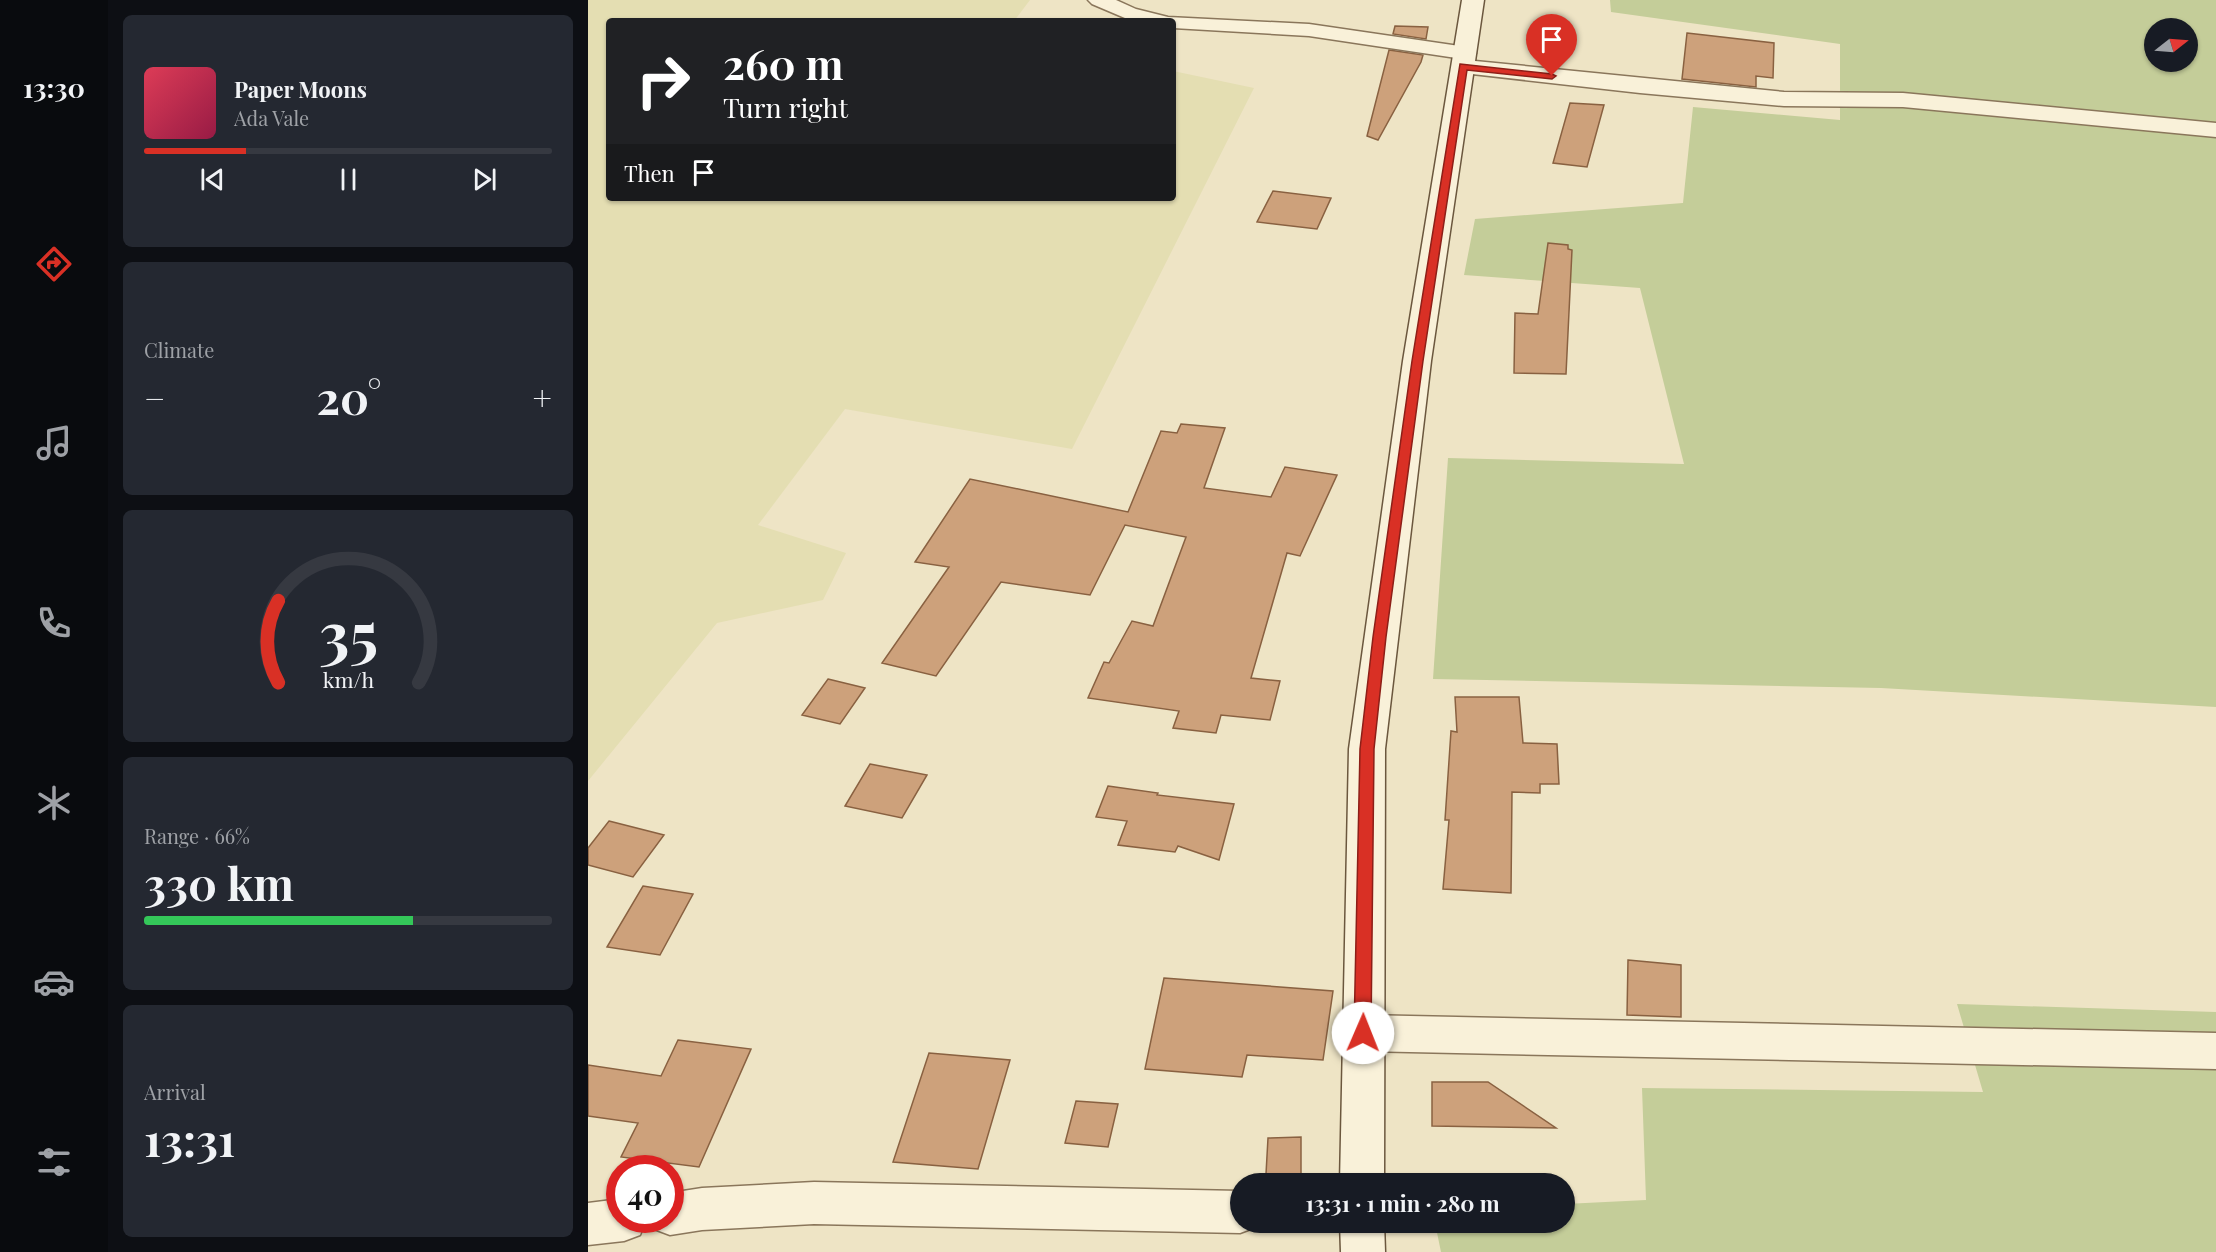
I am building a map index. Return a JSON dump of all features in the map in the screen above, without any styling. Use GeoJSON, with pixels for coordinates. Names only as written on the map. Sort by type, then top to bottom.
{"type":"FeatureCollection","features":[{"type":"Feature","properties":{"kind":"street"},"geometry":{"type":"LineString","coordinates":[[1099,0],[1129,14],[1147,18]]}},
{"type":"Feature","properties":{"kind":"street"},"geometry":{"type":"LineString","coordinates":[[1362,1173],[1367,749],[1416,372],[1473,0]]}},
{"type":"Feature","properties":{"kind":"street"},"geometry":{"type":"LineString","coordinates":[[1176,22],[1309,30],[1464,60],[1640,86],[1784,99],[1903,100],[2216,130]]}},
{"type":"Feature","properties":{"kind":"street"},"geometry":{"type":"LineString","coordinates":[[1363,1033],[2216,1051]]}},
{"type":"Feature","properties":{"kind":"street"},"geometry":{"type":"LineString","coordinates":[[684,1213],[814,1203],[1230,1212]]}},
{"type":"Feature","properties":{"kind":"street"},"geometry":{"type":"LineString","coordinates":[[588,1224],[606,1222]]}},
{"type":"Feature","properties":{"kind":"street"},"geometry":{"type":"LineString","coordinates":[[1362,1233],[1363,1252]]}},
{"type":"Feature","properties":{"kind":"shaded area"},"geometry":{"type":"Polygon","coordinates":[[[588,0],[1030,0],[1016,18],[606,18],[606,201],[1176,201],[1176,72],[1254,88],[1072,449],[845,409],[758,525],[846,553],[823,600],[717,623],[588,781],[588,0]]]}},
{"type":"Feature","properties":{"kind":"green space"},"geometry":{"type":"Polygon","coordinates":[[[1610,0],[2216,0],[2216,707],[1881,688],[1433,679],[1448,458],[1684,464],[1640,288],[1464,275],[1475,219],[1683,203],[1693,107],[1840,120],[1840,44],[1611,12],[1610,0]]]}},
{"type":"Feature","properties":{"kind":"green space"},"geometry":{"type":"Polygon","coordinates":[[[1957,1004],[2216,1012],[2216,1252],[1441,1252],[1437,1233],[1575,1233],[1575,1204],[1646,1200],[1642,1088],[1983,1092],[1957,1004]]]}},
{"type":"Feature","properties":{"kind":"building"},"geometry":{"type":"Polygon","coordinates":[[[1395,26],[1428,27],[1426,39],[1393,34],[1395,26]]]}},
{"type":"Feature","properties":{"kind":"building"},"geometry":{"type":"Polygon","coordinates":[[[1687,33],[1774,43],[1773,78],[1756,76],[1756,87],[1682,79],[1687,33]]]}},
{"type":"Feature","properties":{"kind":"building"},"geometry":{"type":"Polygon","coordinates":[[[1389,50],[1423,55],[1378,140],[1367,136],[1389,50]]]}},
{"type":"Feature","properties":{"kind":"building"},"geometry":{"type":"Polygon","coordinates":[[[1570,103],[1604,105],[1587,167],[1553,163],[1570,103]]]}},
{"type":"Feature","properties":{"kind":"building"},"geometry":{"type":"Polygon","coordinates":[[[1273,191],[1331,198],[1317,229],[1257,222],[1273,191]]]}},
{"type":"Feature","properties":{"kind":"building"},"geometry":{"type":"Polygon","coordinates":[[[1548,243],[1568,245],[1568,249],[1572,250],[1566,374],[1514,373],[1515,313],[1538,314],[1548,243]]]}},
{"type":"Feature","properties":{"kind":"building"},"geometry":{"type":"Polygon","coordinates":[[[1181,424],[1225,428],[1204,488],[1271,497],[1285,467],[1337,475],[1300,556],[1287,553],[1251,678],[1280,681],[1270,720],[1221,715],[1216,733],[1173,728],[1179,711],[1088,698],[1104,662],[1109,663],[1132,621],[1153,626],[1186,537],[1125,525],[1090,595],[1001,582],[936,676],[882,663],[949,567],[915,562],[970,479],[1128,512],[1161,431],[1177,433],[1181,424]]]}},
{"type":"Feature","properties":{"kind":"building"},"geometry":{"type":"Polygon","coordinates":[[[828,679],[865,688],[840,724],[802,715],[828,679]]]}},
{"type":"Feature","properties":{"kind":"building"},"geometry":{"type":"Polygon","coordinates":[[[1455,697],[1519,697],[1523,743],[1557,744],[1559,784],[1540,784],[1540,793],[1512,792],[1511,893],[1443,889],[1449,820],[1445,820],[1451,731],[1457,732],[1455,697]]]}},
{"type":"Feature","properties":{"kind":"building"},"geometry":{"type":"Polygon","coordinates":[[[870,764],[927,775],[902,818],[845,806],[870,764]]]}},
{"type":"Feature","properties":{"kind":"building"},"geometry":{"type":"Polygon","coordinates":[[[1108,786],[1158,793],[1157,795],[1234,804],[1219,860],[1178,846],[1175,852],[1118,845],[1127,821],[1096,817],[1108,786]]]}},
{"type":"Feature","properties":{"kind":"building"},"geometry":{"type":"Polygon","coordinates":[[[609,821],[664,835],[633,877],[588,865],[588,848],[609,821]]]}},
{"type":"Feature","properties":{"kind":"building"},"geometry":{"type":"Polygon","coordinates":[[[643,886],[693,894],[660,955],[607,947],[643,886]]]}},
{"type":"Feature","properties":{"kind":"building"},"geometry":{"type":"Polygon","coordinates":[[[1628,960],[1681,965],[1681,1017],[1627,1015],[1628,960]]]}},
{"type":"Feature","properties":{"kind":"building"},"geometry":{"type":"Polygon","coordinates":[[[1164,978],[1333,991],[1323,1060],[1247,1055],[1242,1077],[1145,1069],[1164,978]]]}},
{"type":"Feature","properties":{"kind":"building"},"geometry":{"type":"Polygon","coordinates":[[[678,1040],[751,1049],[699,1167],[684,1165],[684,1155],[622,1155],[638,1123],[588,1116],[588,1065],[661,1076],[678,1040]]]}},
{"type":"Feature","properties":{"kind":"building"},"geometry":{"type":"Polygon","coordinates":[[[929,1053],[1010,1060],[978,1169],[893,1162],[929,1053]]]}},
{"type":"Feature","properties":{"kind":"building"},"geometry":{"type":"Polygon","coordinates":[[[1432,1082],[1488,1082],[1556,1128],[1432,1126],[1432,1082]]]}},
{"type":"Feature","properties":{"kind":"building"},"geometry":{"type":"Polygon","coordinates":[[[1076,1101],[1118,1104],[1108,1147],[1065,1143],[1076,1101]]]}},
{"type":"Feature","properties":{"kind":"building"},"geometry":{"type":"Polygon","coordinates":[[[1301,1137],[1301,1173],[1266,1173],[1268,1138],[1301,1137]]]}},
{"type":"Feature","properties":{"kind":"route"},"geometry":{"type":"LineString","coordinates":[[1363,1033],[1367,749],[1418,361],[1463,66],[1552,76]]}}]}
